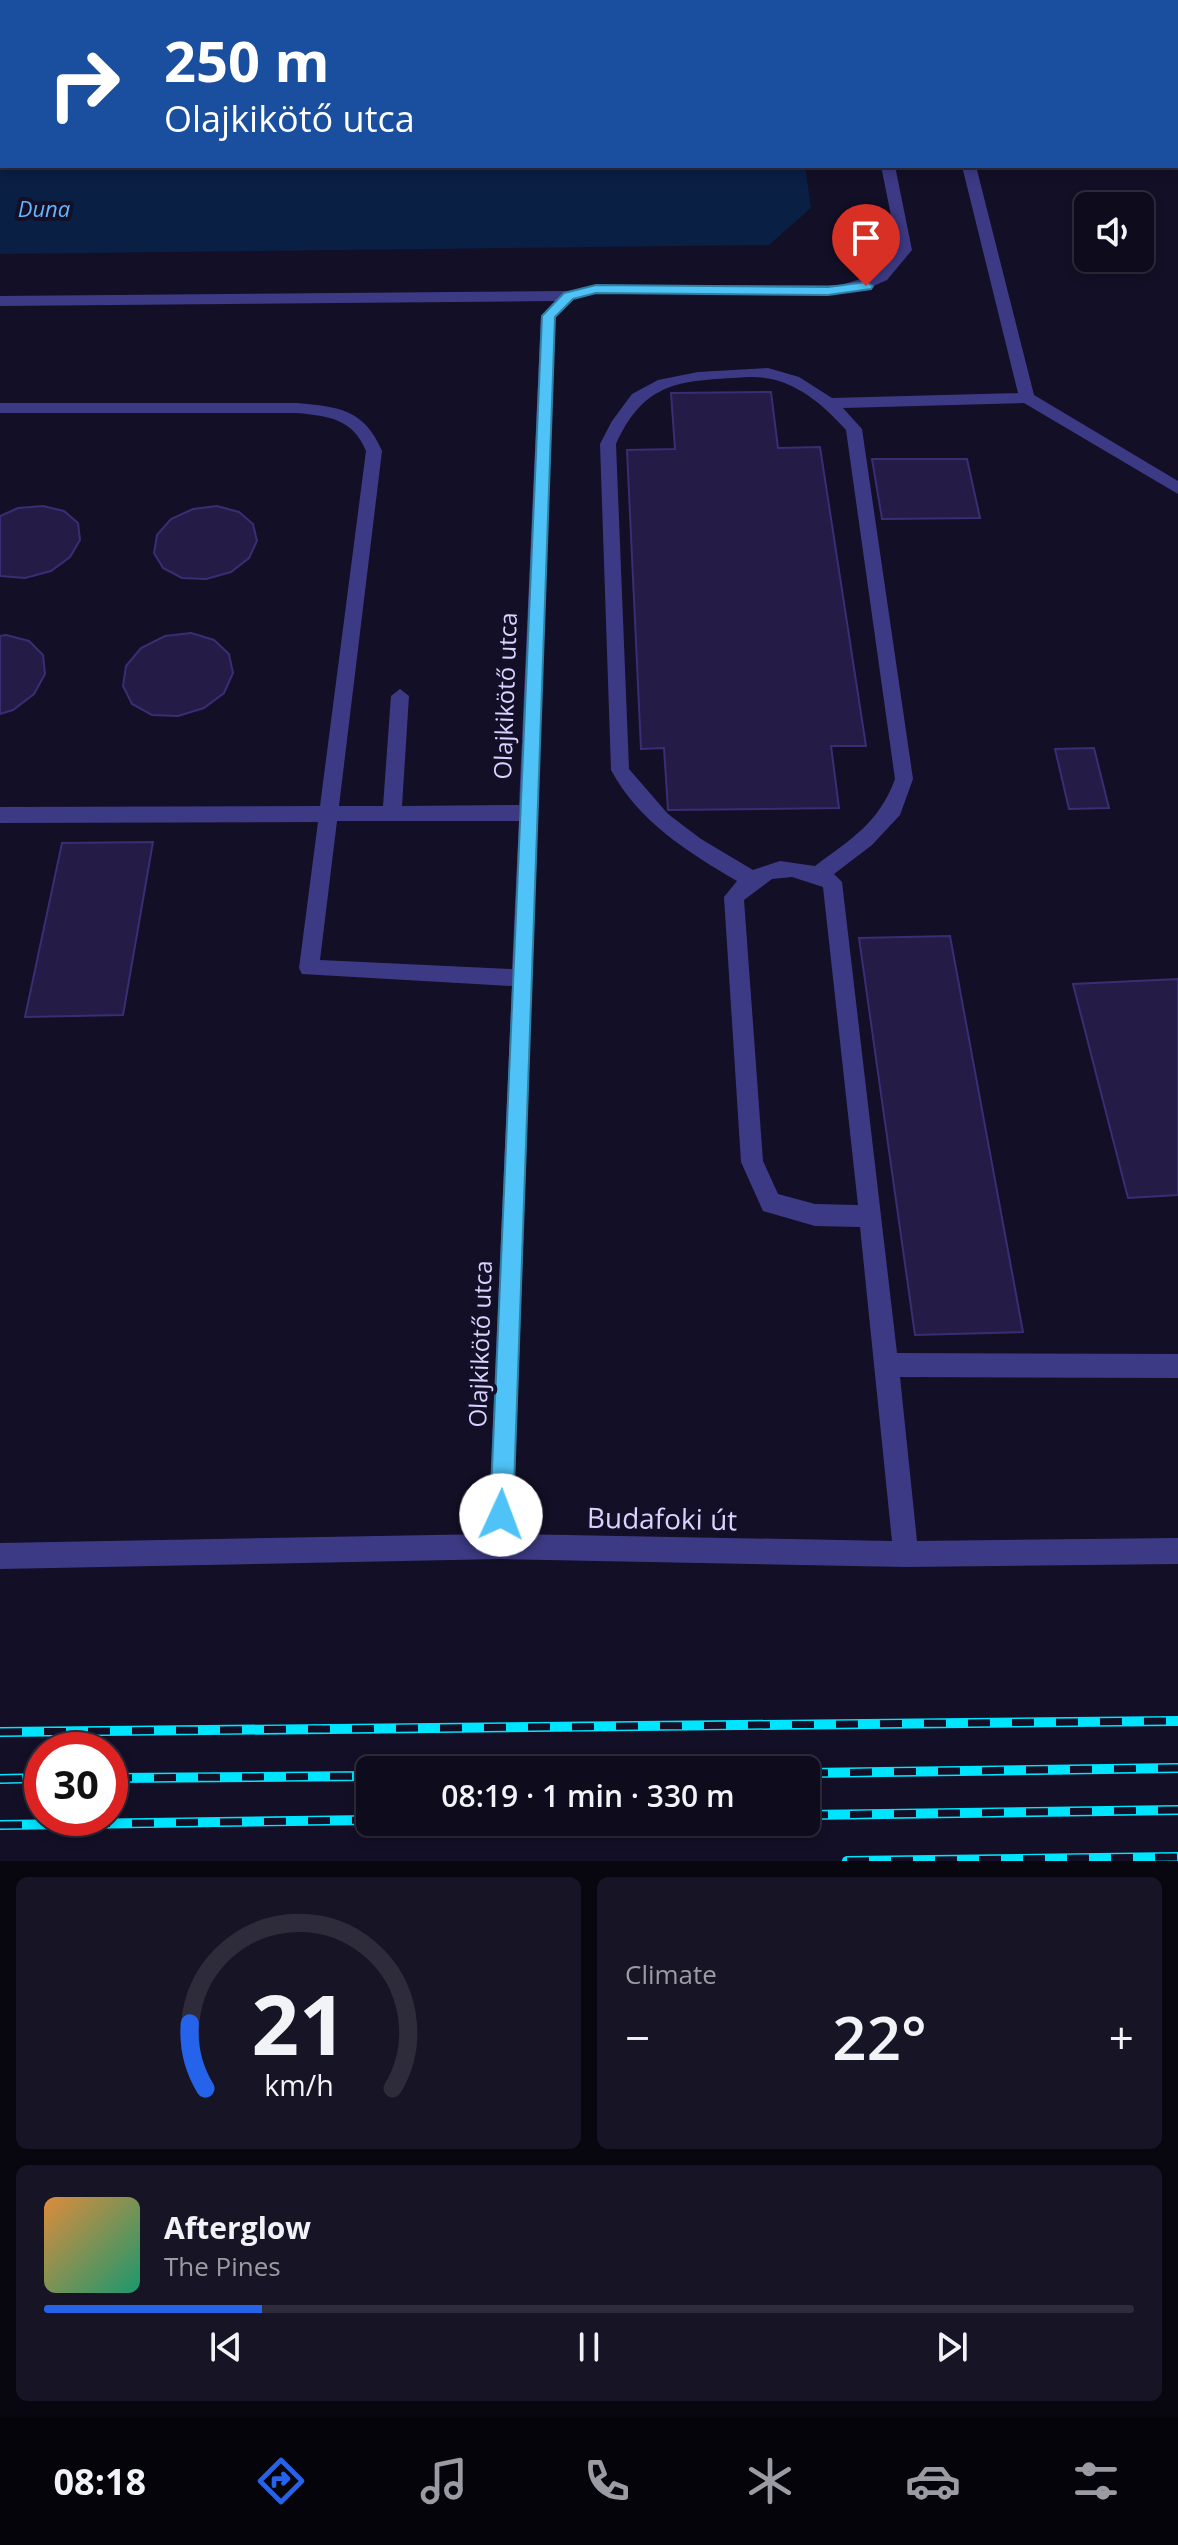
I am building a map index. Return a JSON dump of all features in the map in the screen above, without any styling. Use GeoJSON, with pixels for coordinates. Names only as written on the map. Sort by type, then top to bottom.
{"type":"FeatureCollection","features":[{"type":"Feature","properties":{"kind":"street"},"geometry":{"type":"LineString","coordinates":[[0,301],[569,296],[596,289],[828,291],[866,286],[894,271],[905,250],[888,168]]}},
{"type":"Feature","properties":{"kind":"street"},"geometry":{"type":"LineString","coordinates":[[970,168],[1027,398]]}},
{"type":"Feature","properties":{"kind":"street","name":"Olajkikötő utca"},"geometry":{"type":"LineString","coordinates":[[500,1546],[548,316],[569,296]]}},
{"type":"Feature","properties":{"kind":"street"},"geometry":{"type":"LineString","coordinates":[[750,878],[675,832],[639,800],[620,770],[608,444],[620,413],[647,389],[685,378],[768,373],[801,385],[831,403],[854,429],[904,779],[893,810],[865,839],[818,875]]}},
{"type":"Feature","properties":{"kind":"street"},"geometry":{"type":"LineString","coordinates":[[831,403],[1027,398],[1177,491]]}},
{"type":"Feature","properties":{"kind":"street"},"geometry":{"type":"LineString","coordinates":[[0,408],[297,408],[335,413],[355,420],[368,434],[374,451],[309,968],[521,978]]}},
{"type":"Feature","properties":{"kind":"street"},"geometry":{"type":"LineString","coordinates":[[392,813],[400,696]]}},
{"type":"Feature","properties":{"kind":"street"},"geometry":{"type":"LineString","coordinates":[[0,815],[527,813]]}},
{"type":"Feature","properties":{"kind":"street"},"geometry":{"type":"LineString","coordinates":[[870,1216],[815,1215],[771,1203],[752,1162],[734,897],[750,878],[776,869],[810,871],[832,882],[887,1365],[906,1554]]}},
{"type":"Feature","properties":{"kind":"street"},"geometry":{"type":"LineString","coordinates":[[887,1365],[1178,1366]]}},
{"type":"Feature","properties":{"kind":"street","name":"Budafoki út"},"geometry":{"type":"LineString","coordinates":[[0,1556],[500,1546],[906,1554],[1178,1551]]}},
{"type":"Feature","properties":{"kind":"water","name":"Duna"},"geometry":{"type":"Polygon","coordinates":[[[0,168],[805,168],[811,208],[769,245],[0,254],[0,168]]]}},
{"type":"Feature","properties":{"kind":"building"},"geometry":{"type":"Polygon","coordinates":[[[771,392],[778,448],[820,447],[866,746],[831,746],[839,808],[668,810],[664,748],[641,749],[627,450],[675,449],[671,393],[771,392]]]}},
{"type":"Feature","properties":{"kind":"building"},"geometry":{"type":"Polygon","coordinates":[[[872,459],[967,459],[980,518],[882,519],[872,459]]]}},
{"type":"Feature","properties":{"kind":"building"},"geometry":{"type":"Polygon","coordinates":[[[43,506],[64,511],[78,523],[80,540],[70,557],[51,571],[25,578],[0,576],[0,516],[18,508],[43,506]]]}},
{"type":"Feature","properties":{"kind":"building"},"geometry":{"type":"Polygon","coordinates":[[[217,506],[239,512],[253,524],[257,541],[249,558],[231,572],[206,579],[182,578],[163,568],[154,553],[157,535],[171,519],[193,509],[217,506]]]}},
{"type":"Feature","properties":{"kind":"building"},"geometry":{"type":"Polygon","coordinates":[[[191,633],[214,640],[229,654],[233,673],[224,693],[204,708],[178,716],[152,715],[132,704],[123,686],[126,666],[141,648],[165,636],[191,633]]]}},
{"type":"Feature","properties":{"kind":"building"},"geometry":{"type":"Polygon","coordinates":[[[0,636],[29,641],[43,655],[45,674],[34,694],[13,710],[0,714],[0,636]]]}},
{"type":"Feature","properties":{"kind":"building"},"geometry":{"type":"Polygon","coordinates":[[[1094,748],[1109,808],[1069,809],[1055,749],[1094,748]]]}},
{"type":"Feature","properties":{"kind":"building"},"geometry":{"type":"Polygon","coordinates":[[[153,842],[123,1015],[25,1017],[62,843],[153,842]]]}},
{"type":"Feature","properties":{"kind":"building"},"geometry":{"type":"Polygon","coordinates":[[[950,936],[1023,1332],[915,1335],[859,938],[950,936]]]}},
{"type":"Feature","properties":{"kind":"building"},"geometry":{"type":"Polygon","coordinates":[[[1178,979],[1178,1195],[1128,1198],[1073,984],[1178,979]]]}},
{"type":"Feature","properties":{"kind":"railway"},"geometry":{"type":"LineString","coordinates":[[0,1732],[1178,1721]]}},
{"type":"Feature","properties":{"kind":"railway"},"geometry":{"type":"LineString","coordinates":[[820,1773],[1178,1768]]}},
{"type":"Feature","properties":{"kind":"railway"},"geometry":{"type":"LineString","coordinates":[[128,1778],[356,1776]]}},
{"type":"Feature","properties":{"kind":"railway"},"geometry":{"type":"LineString","coordinates":[[0,1779],[24,1778]]}},
{"type":"Feature","properties":{"kind":"railway"},"geometry":{"type":"LineString","coordinates":[[820,1815],[1178,1810]]}},
{"type":"Feature","properties":{"kind":"railway"},"geometry":{"type":"LineString","coordinates":[[0,1825],[356,1820]]}},
{"type":"Feature","properties":{"kind":"railway"},"geometry":{"type":"LineString","coordinates":[[847,1861],[1178,1857]]}},
{"type":"Feature","properties":{"kind":"route"},"geometry":{"type":"LineString","coordinates":[[501,1515],[548,316],[569,296],[596,289],[828,291],[866,286]]}}]}
